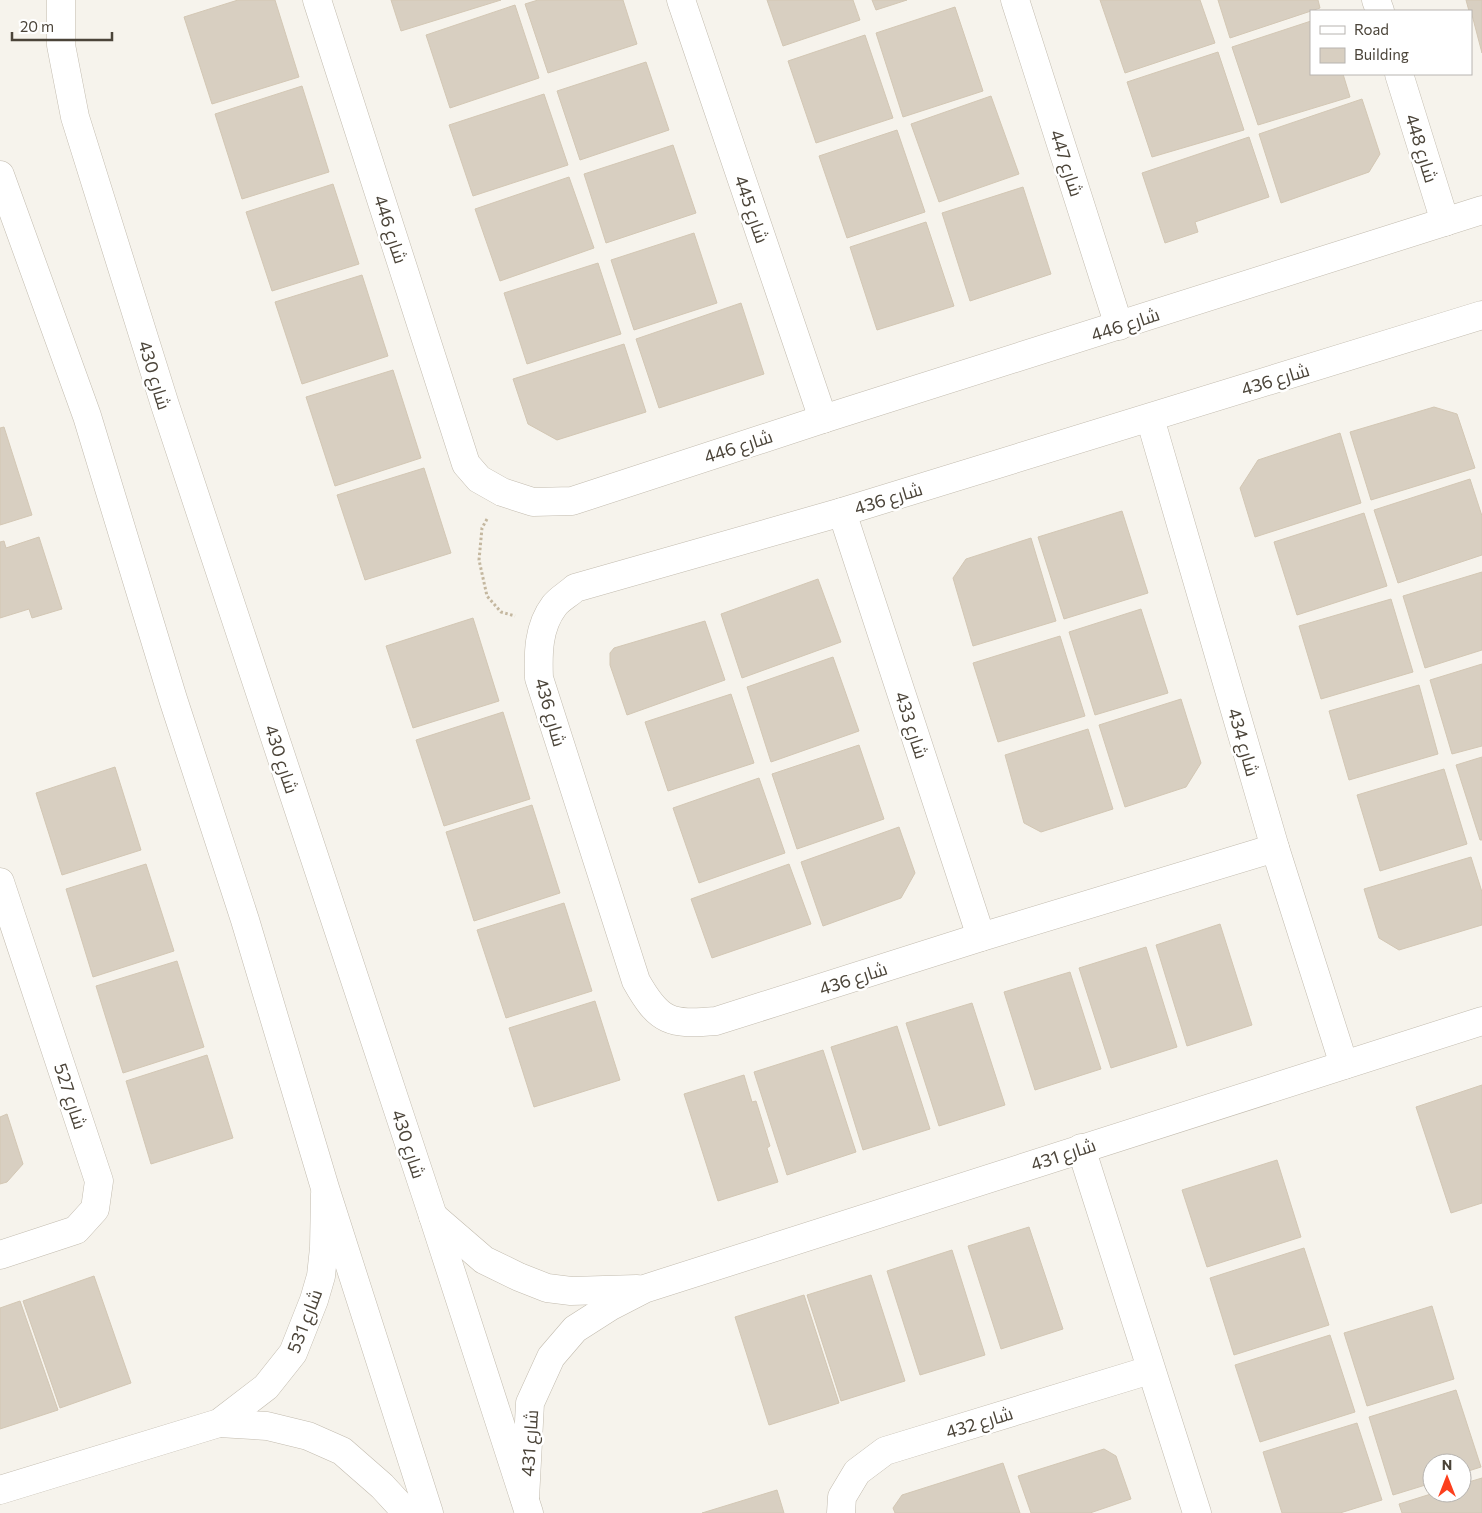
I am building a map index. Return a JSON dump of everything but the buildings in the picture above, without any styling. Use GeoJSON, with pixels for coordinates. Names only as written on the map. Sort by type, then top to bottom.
{"type":"FeatureCollection","features":[{"type":"Feature","properties":{"kind":"street","name":"شارع 430"},"geometry":{"type":"LineString","coordinates":[[61,0],[61,45],[76,116],[171,423],[527,1506]]}},
{"type":"Feature","properties":{"kind":"street","name":"شارع 446"},"geometry":{"type":"LineString","coordinates":[[317,0],[466,464],[479,479],[502,492],[533,502],[572,501],[823,419],[1482,210]]}},
{"type":"Feature","properties":{"kind":"street","name":"شارع 445"},"geometry":{"type":"LineString","coordinates":[[681,0],[823,419]]}},
{"type":"Feature","properties":{"kind":"street","name":"شارع 447"},"geometry":{"type":"LineString","coordinates":[[1015,0],[1119,326]]}},
{"type":"Feature","properties":{"kind":"street","name":"شارع 448"},"geometry":{"type":"LineString","coordinates":[[1399,75],[1445,222]]}},
{"type":"Feature","properties":{"kind":"street"},"geometry":{"type":"LineString","coordinates":[[0,175],[87,416],[173,699],[245,920],[325,1188],[429,1513]]}},
{"type":"Feature","properties":{"kind":"street","name":"شارع 436"},"geometry":{"type":"LineString","coordinates":[[1275,848],[981,937],[716,1021],[692,1023],[669,1020],[649,1004],[636,981],[539,678],[538,652],[544,624],[554,605],[575,588],[842,512],[1481,319]]}},
{"type":"Feature","properties":{"kind":"street","name":"شارع 434"},"geometry":{"type":"LineString","coordinates":[[1150,418],[1275,848],[1344,1065]]}},
{"type":"Feature","properties":{"kind":"street","name":"شارع 433"},"geometry":{"type":"LineString","coordinates":[[842,512],[981,937]]}},
{"type":"Feature","properties":{"kind":"street","name":"شارع 527"},"geometry":{"type":"LineString","coordinates":[[0,882],[99,1181],[95,1209],[76,1230],[0,1255]]}},
{"type":"Feature","properties":{"kind":"street","name":"شارع 431"},"geometry":{"type":"LineString","coordinates":[[527,1506],[530,1404],[551,1357],[575,1329],[611,1306],[644,1289],[1482,1020]]}},
{"type":"Feature","properties":{"kind":"street"},"geometry":{"type":"LineString","coordinates":[[1081,1148],[1197,1513]]}},
{"type":"Feature","properties":{"kind":"street","name":"شارع 531"},"geometry":{"type":"LineString","coordinates":[[0,1490],[219,1423],[266,1387],[293,1353],[314,1300],[324,1248],[325,1188]]}},
{"type":"Feature","properties":{"kind":"street","name":"شارع 431"},"geometry":{"type":"LineString","coordinates":[[433,1216],[484,1260],[547,1288],[571,1291],[644,1289]]}},
{"type":"Feature","properties":{"kind":"street","name":"شارع 432"},"geometry":{"type":"LineString","coordinates":[[841,1513],[842,1497],[857,1472],[885,1451],[1150,1370]]}},
{"type":"Feature","properties":{"kind":"street","name":"شارع 531"},"geometry":{"type":"LineString","coordinates":[[219,1423],[276,1428],[308,1436],[342,1451],[382,1486],[407,1513]]}},
{"type":"Feature","properties":{"kind":"path"},"geometry":{"type":"LineString","coordinates":[[502,492],[482,528],[479,560],[487,596],[501,612],[544,624]]}}]}
